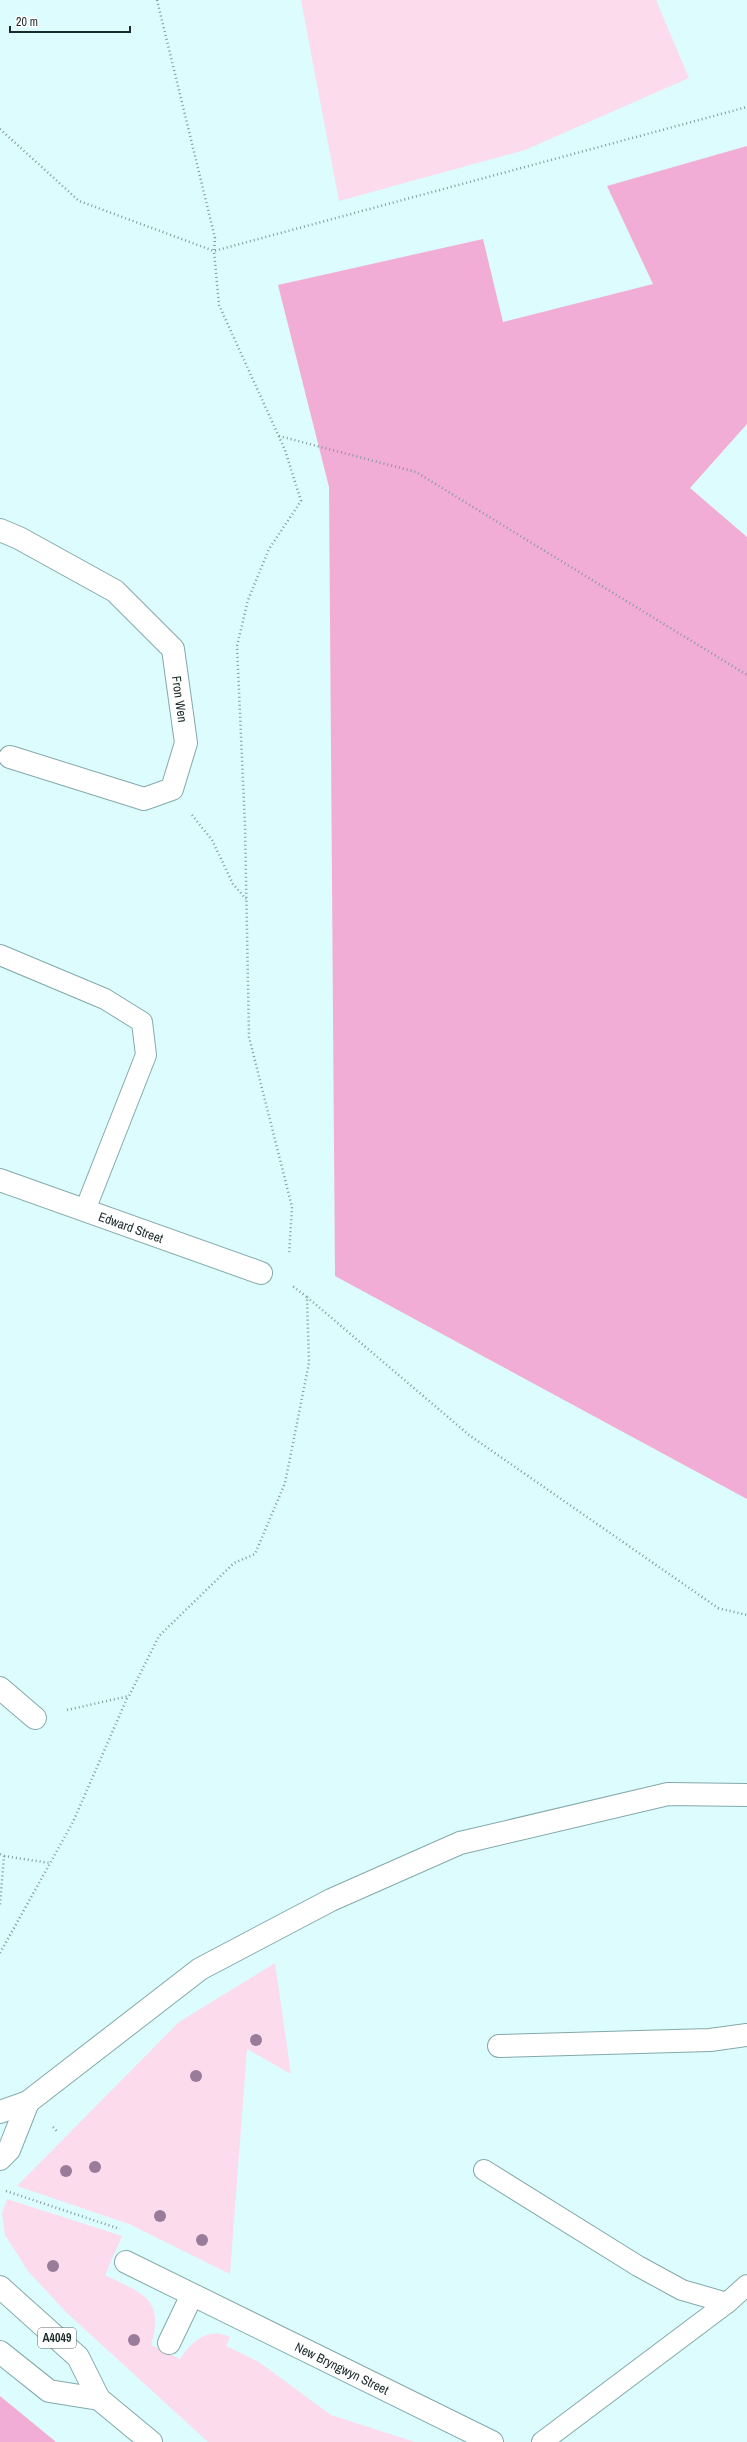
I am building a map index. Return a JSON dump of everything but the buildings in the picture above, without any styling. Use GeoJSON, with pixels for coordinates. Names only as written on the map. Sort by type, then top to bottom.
{"type":"FeatureCollection","features":[{"type":"Feature","properties":{"kind":"street","name":"Fron Wen"},"geometry":{"type":"LineString","coordinates":[[0,530],[19,538],[115,591],[173,649],[186,743],[172,789]]}},
{"type":"Feature","properties":{"kind":"street"},"geometry":{"type":"LineString","coordinates":[[10,757],[144,799],[172,789]]}},
{"type":"Feature","properties":{"kind":"street","name":"Edward Street"},"geometry":{"type":"LineString","coordinates":[[0,1180],[261,1273]]}},
{"type":"Feature","properties":{"kind":"street"},"geometry":{"type":"LineString","coordinates":[[0,1688],[35,1718]]}},
{"type":"Feature","properties":{"kind":"street"},"geometry":{"type":"LineString","coordinates":[[0,2112],[28,2102],[200,1970],[331,1900],[460,1843],[668,1794],[747,1795]]}},
{"type":"Feature","properties":{"kind":"street"},"geometry":{"type":"LineString","coordinates":[[499,2046],[710,2040],[747,2036]]}},
{"type":"Feature","properties":{"kind":"street"},"geometry":{"type":"LineString","coordinates":[[0,2159],[9,2150],[28,2102]]}},
{"type":"Feature","properties":{"kind":"street","name":"New Bryngwyn Street"},"geometry":{"type":"LineString","coordinates":[[126,2262],[492,2442]]}},
{"type":"Feature","properties":{"kind":"street","name":"A4049"},"geometry":{"type":"LineString","coordinates":[[0,2287],[78,2357],[99,2399],[151,2442]]}},
{"type":"Feature","properties":{"kind":"street"},"geometry":{"type":"LineString","coordinates":[[169,2343],[192,2295]]}},
{"type":"Feature","properties":{"kind":"street","name":"A4049"},"geometry":{"type":"LineString","coordinates":[[0,2352],[49,2390],[99,2399]]}},
{"type":"Feature","properties":{"kind":"lane"},"geometry":{"type":"LineString","coordinates":[[0,955],[105,999],[142,1022],[146,1056],[85,1210]]}},
{"type":"Feature","properties":{"kind":"lane"},"geometry":{"type":"LineString","coordinates":[[484,2170],[638,2266],[682,2290],[727,2303]]}},
{"type":"Feature","properties":{"kind":"lane"},"geometry":{"type":"LineString","coordinates":[[542,2442],[727,2303],[747,2285]]}},
{"type":"Feature","properties":{"kind":"path"},"geometry":{"type":"LineString","coordinates":[[157,0],[215,238],[214,251],[219,305],[279,436],[301,501],[268,549],[248,600],[238,646],[249,1037],[292,1207],[289,1259]]}},
{"type":"Feature","properties":{"kind":"path"},"geometry":{"type":"LineString","coordinates":[[0,129],[79,201],[214,251],[747,107]]}},
{"type":"Feature","properties":{"kind":"path"},"geometry":{"type":"LineString","coordinates":[[279,436],[416,472],[747,675]]}},
{"type":"Feature","properties":{"kind":"path"},"geometry":{"type":"LineString","coordinates":[[172,789],[212,840],[233,884],[246,900]]}},
{"type":"Feature","properties":{"kind":"path"},"geometry":{"type":"LineString","coordinates":[[261,1273],[288,1282],[470,1435],[718,1608],[747,1615]]}},
{"type":"Feature","properties":{"kind":"path"},"geometry":{"type":"LineString","coordinates":[[0,1953],[73,1822],[129,1696],[159,1636],[234,1563],[255,1554],[285,1483],[309,1363],[307,1297]]}},
{"type":"Feature","properties":{"kind":"path"},"geometry":{"type":"LineString","coordinates":[[35,1718],[129,1696]]}},
{"type":"Feature","properties":{"kind":"path"},"geometry":{"type":"LineString","coordinates":[[0,1905],[2,1855],[50,1864]]}},
{"type":"Feature","properties":{"kind":"path"},"geometry":{"type":"LineString","coordinates":[[0,2186],[12,2194],[126,2231]]}},
{"type":"Feature","properties":{"kind":"shaded area"},"geometry":{"type":"Polygon","coordinates":[[[301,0],[656,0],[689,78],[525,150],[339,201],[301,0]]]}},
{"type":"Feature","properties":{"kind":"shaded area"},"geometry":{"type":"Polygon","coordinates":[[[747,146],[747,424],[690,488],[747,537],[747,1499],[335,1276],[329,487],[278,285],[483,239],[503,322],[653,284],[607,186],[747,146]]]}},
{"type":"Feature","properties":{"kind":"shaded area"},"geometry":{"type":"Polygon","coordinates":[[[275,1963],[291,2074],[247,2049],[230,2274],[129,2224],[17,2186],[179,2022],[275,1963]]]}},
{"type":"Feature","properties":{"kind":"shaded area"},"geometry":{"type":"Polygon","coordinates":[[[7,2199],[122,2236],[105,2275],[130,2287],[147,2299],[155,2316],[155,2329],[151,2345],[180,2359],[189,2347],[201,2338],[214,2333],[222,2334],[230,2337],[226,2346],[259,2362],[331,2415],[415,2442],[208,2442],[67,2313],[28,2271],[5,2235],[2,2213],[7,2199]]]}},
{"type":"Feature","properties":{"kind":"shaded area"},"geometry":{"type":"Polygon","coordinates":[[[0,2396],[56,2442],[0,2442],[0,2396]]]}}]}
